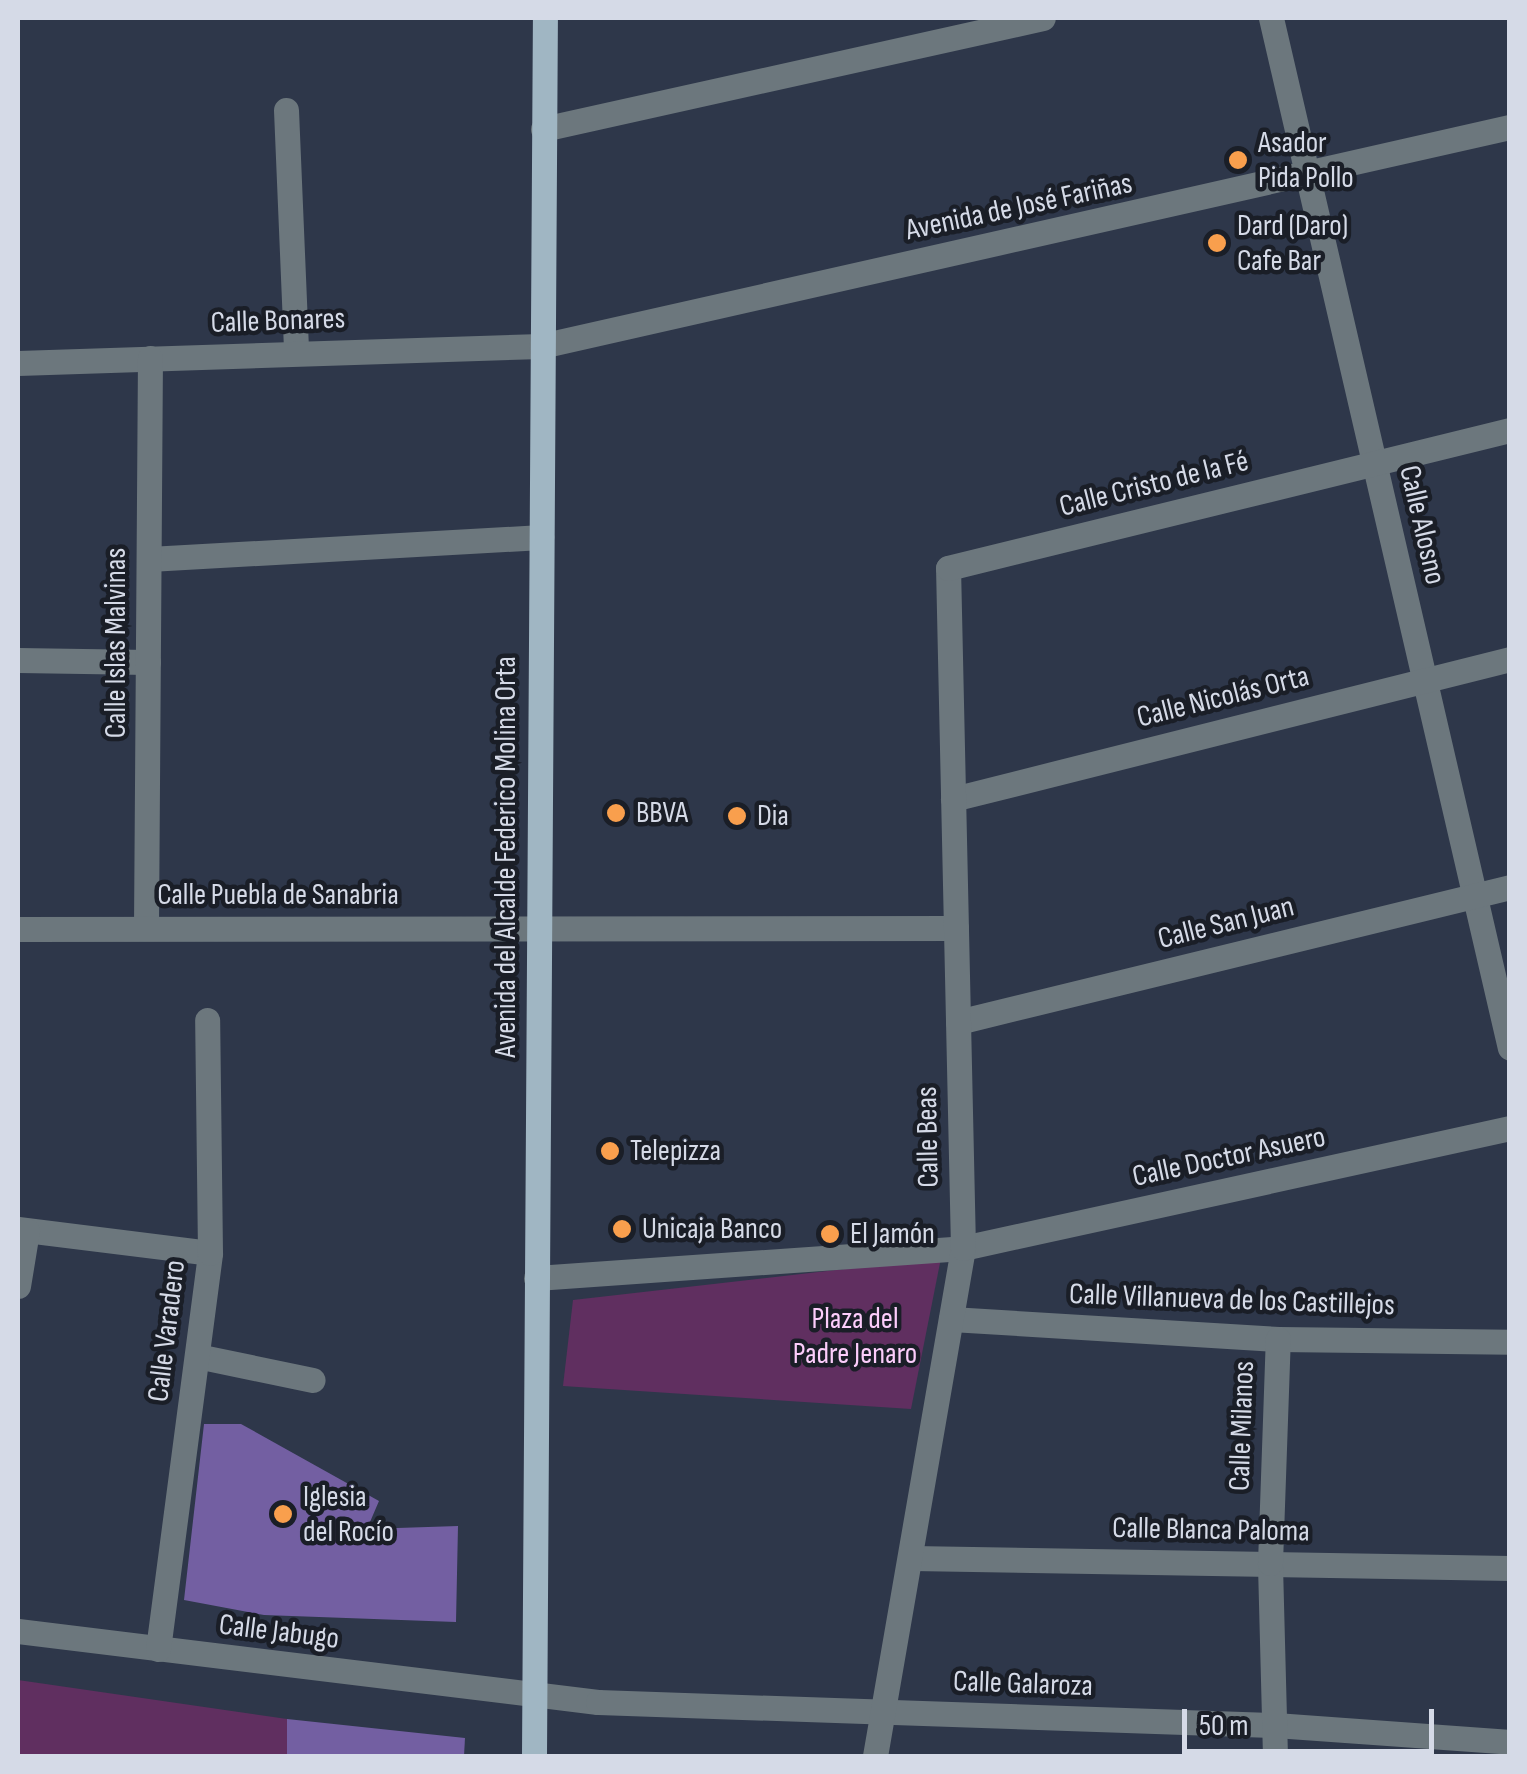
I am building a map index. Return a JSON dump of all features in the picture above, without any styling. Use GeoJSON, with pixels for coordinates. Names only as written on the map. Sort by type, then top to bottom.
{"type":"FeatureCollection","features":[{"type":"Feature","properties":{"kind":"main road","name":"Avenida del Alcalde Federico Molina Orta"},"geometry":{"type":"LineString","coordinates":[[531,1756],[545,18]]}},
{"type":"Feature","properties":{"kind":"street","name":"Calle Alosno"},"geometry":{"type":"LineString","coordinates":[[1271,18],[1510,1048]]}},
{"type":"Feature","properties":{"kind":"street"},"geometry":{"type":"LineString","coordinates":[[543,129],[1030,19]]}},
{"type":"Feature","properties":{"kind":"street"},"geometry":{"type":"LineString","coordinates":[[286,110],[296,353]]}},
{"type":"Feature","properties":{"kind":"street","name":"Avenida de José Fariñas"},"geometry":{"type":"LineString","coordinates":[[542,346],[1308,176],[1510,127]]}},
{"type":"Feature","properties":{"kind":"street","name":"Calle Bonares"},"geometry":{"type":"LineString","coordinates":[[18,363],[542,346]]}},
{"type":"Feature","properties":{"kind":"street","name":"Calle Islas Malvinas"},"geometry":{"type":"LineString","coordinates":[[146,928],[150,358]]}},
{"type":"Feature","properties":{"kind":"street","name":"Calle Cristo de la Fé"},"geometry":{"type":"LineString","coordinates":[[948,568],[1510,430]]}},
{"type":"Feature","properties":{"kind":"street"},"geometry":{"type":"LineString","coordinates":[[149,559],[540,537]]}},
{"type":"Feature","properties":{"kind":"street","name":"Calle Beas"},"geometry":{"type":"LineString","coordinates":[[875,1756],[912,1558],[962,1248],[948,568]]}},
{"type":"Feature","properties":{"kind":"street","name":"Calle Nicolás Orta"},"geometry":{"type":"LineString","coordinates":[[953,799],[1510,659]]}},
{"type":"Feature","properties":{"kind":"street"},"geometry":{"type":"LineString","coordinates":[[18,660],[148,662]]}},
{"type":"Feature","properties":{"kind":"street","name":"Calle San Juan"},"geometry":{"type":"LineString","coordinates":[[958,1022],[1510,887]]}},
{"type":"Feature","properties":{"kind":"street","name":"Calle Puebla de Sanabria"},"geometry":{"type":"LineString","coordinates":[[18,929],[956,928]]}},
{"type":"Feature","properties":{"kind":"street","name":"Calle Varadero"},"geometry":{"type":"LineString","coordinates":[[158,1649],[210,1254],[207,1020]]}},
{"type":"Feature","properties":{"kind":"street","name":"Calle Doctor Asuero"},"geometry":{"type":"LineString","coordinates":[[962,1248],[1510,1128]]}},
{"type":"Feature","properties":{"kind":"street"},"geometry":{"type":"LineString","coordinates":[[18,1286],[22,1230],[210,1254]]}},
{"type":"Feature","properties":{"kind":"street"},"geometry":{"type":"LineString","coordinates":[[536,1278],[962,1248]]}},
{"type":"Feature","properties":{"kind":"street","name":"Calle Villanueva de los Castillejos"},"geometry":{"type":"LineString","coordinates":[[951,1319],[1278,1338],[1510,1342]]}},
{"type":"Feature","properties":{"kind":"street","name":"Calle Milanos"},"geometry":{"type":"LineString","coordinates":[[1275,1756],[1270,1563],[1278,1338]]}},
{"type":"Feature","properties":{"kind":"street"},"geometry":{"type":"LineString","coordinates":[[197,1356],[313,1380]]}},
{"type":"Feature","properties":{"kind":"street","name":"Calle Blanca Paloma"},"geometry":{"type":"LineString","coordinates":[[912,1558],[1510,1568]]}},
{"type":"Feature","properties":{"kind":"street","name":"Calle Jabugo"},"geometry":{"type":"LineString","coordinates":[[18,1631],[533,1697]]}},
{"type":"Feature","properties":{"kind":"street","name":"Calle Galaroza"},"geometry":{"type":"LineString","coordinates":[[533,1697],[1275,1725],[1510,1742]]}},
{"type":"Feature","properties":{"kind":"green space","name":"Plaza del Padre Jenaro"},"geometry":{"type":"Polygon","coordinates":[[[941,1258],[911,1409],[563,1386],[573,1300],[941,1258]]]}},
{"type":"Feature","properties":{"kind":"green space"},"geometry":{"type":"Polygon","coordinates":[[[18,1680],[287,1719],[287,1756],[18,1756],[18,1680]]]}},
{"type":"Feature","properties":{"kind":"building","name":"Iglesia del Rocío"},"geometry":{"type":"Polygon","coordinates":[[[204,1424],[241,1424],[379,1501],[367,1529],[458,1526],[456,1622],[264,1615],[184,1600],[204,1424]]]}},
{"type":"Feature","properties":{"kind":"building"},"geometry":{"type":"Polygon","coordinates":[[[287,1719],[465,1738],[464,1756],[287,1756],[287,1719]]]}},
{"type":"Feature","properties":{"kind":"place","name":"Asador Pida Pollo"},"geometry":{"type":"Point","coordinates":[1238,160]}},
{"type":"Feature","properties":{"kind":"place","name":"Dard (Daro) Cafe Bar"},"geometry":{"type":"Point","coordinates":[1217,243]}},
{"type":"Feature","properties":{"kind":"place","name":"BBVA"},"geometry":{"type":"Point","coordinates":[616,813]}},
{"type":"Feature","properties":{"kind":"place","name":"Dia"},"geometry":{"type":"Point","coordinates":[737,816]}},
{"type":"Feature","properties":{"kind":"place","name":"Telepizza"},"geometry":{"type":"Point","coordinates":[610,1151]}},
{"type":"Feature","properties":{"kind":"place","name":"Unicaja Banco"},"geometry":{"type":"Point","coordinates":[622,1229]}},
{"type":"Feature","properties":{"kind":"place","name":"El Jamón"},"geometry":{"type":"Point","coordinates":[830,1234]}},
{"type":"Feature","properties":{"kind":"place","name":"Iglesia del Rocío"},"geometry":{"type":"Point","coordinates":[283,1514]}}]}
